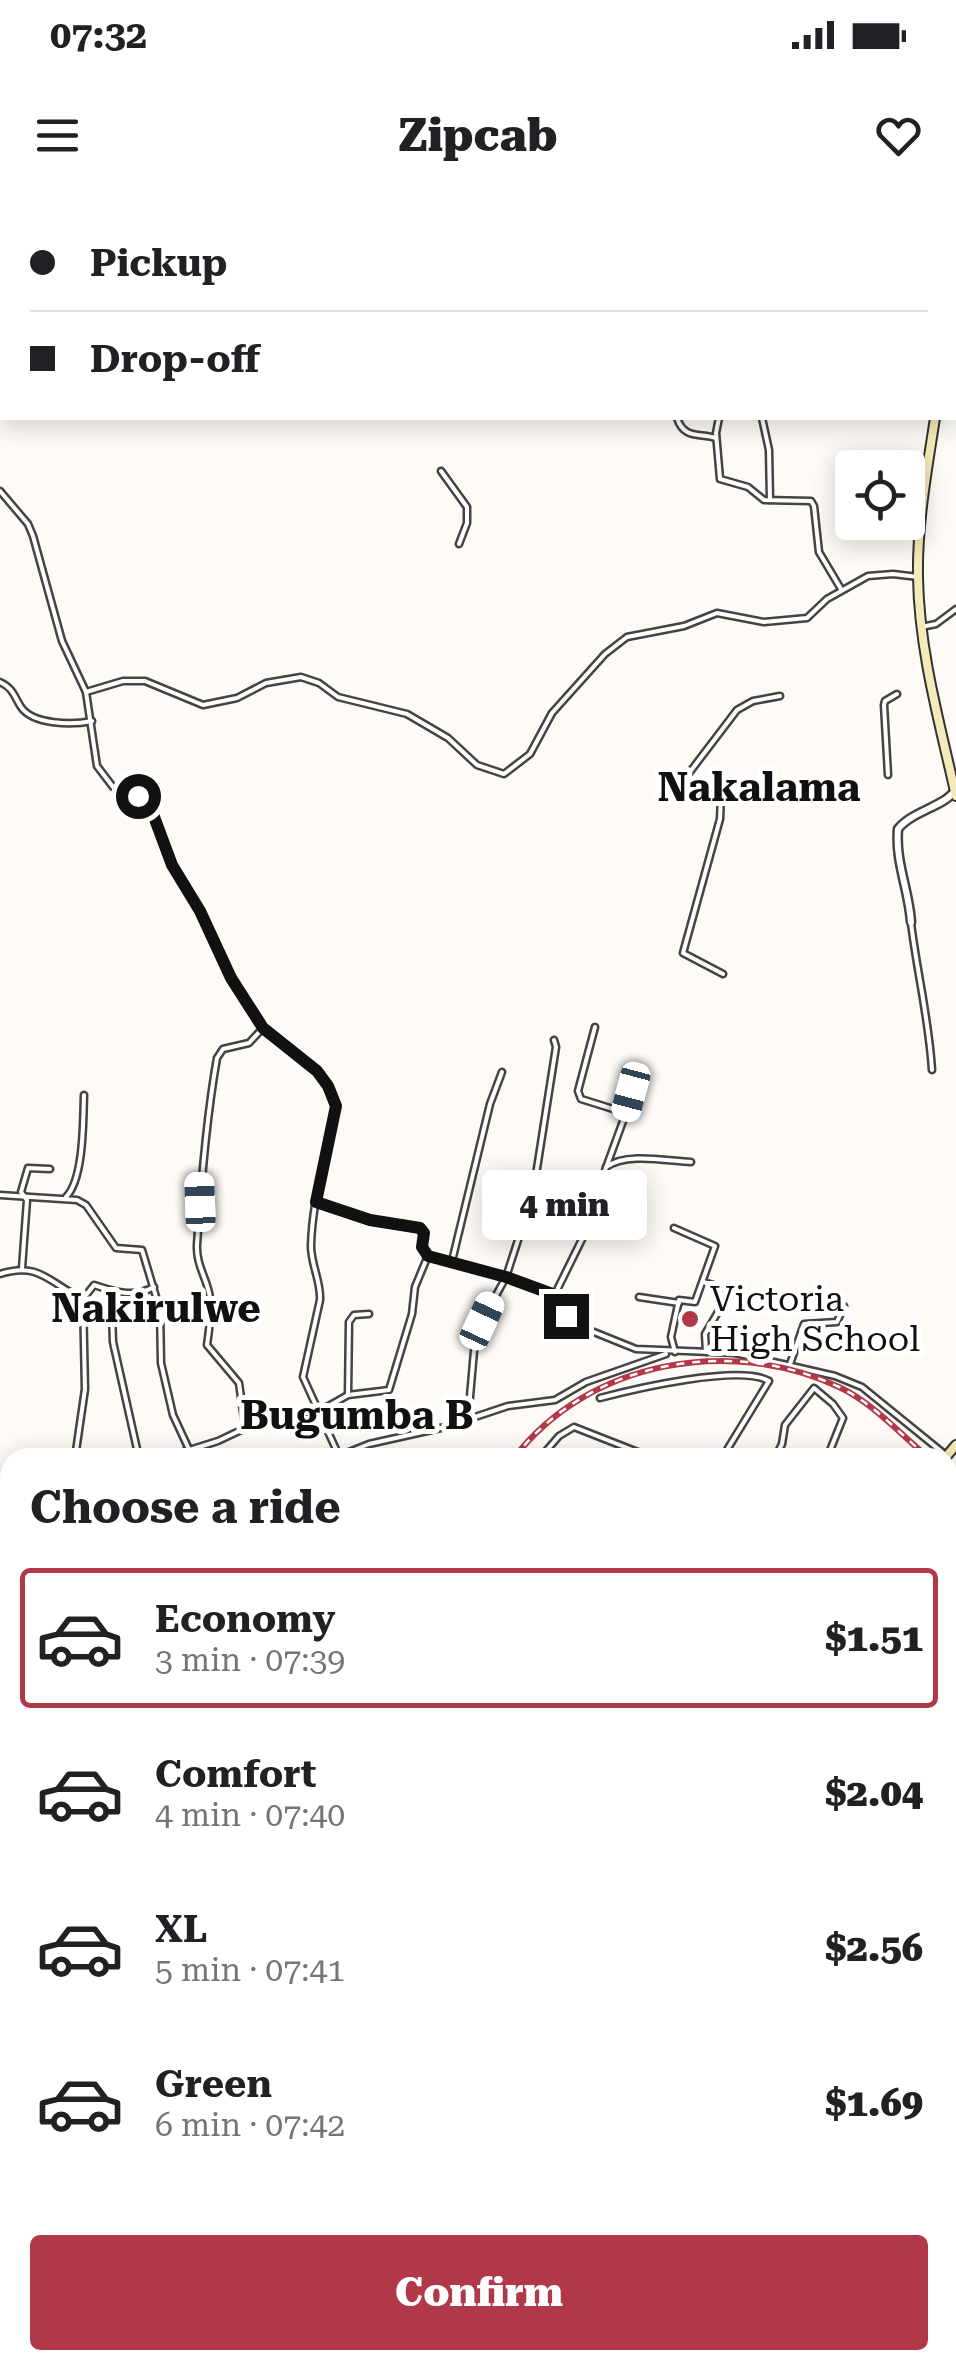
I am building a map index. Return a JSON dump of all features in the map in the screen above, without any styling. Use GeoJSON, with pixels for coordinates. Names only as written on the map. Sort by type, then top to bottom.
{"type":"FeatureCollection","features":[{"type":"Feature","properties":{"kind":"main road"},"geometry":{"type":"LineString","coordinates":[[935,420],[919,534],[918,577],[921,626],[956,792]]}},
{"type":"Feature","properties":{"kind":"street"},"geometry":{"type":"LineString","coordinates":[[678,420],[680,428],[690,436],[716,438]]}},
{"type":"Feature","properties":{"kind":"street"},"geometry":{"type":"LineString","coordinates":[[719,420],[716,438],[720,479],[748,487],[759,498],[811,501],[819,552],[842,590]]}},
{"type":"Feature","properties":{"kind":"street"},"geometry":{"type":"LineString","coordinates":[[762,420],[770,500]]}},
{"type":"Feature","properties":{"kind":"street"},"geometry":{"type":"LineString","coordinates":[[441,471],[467,508],[467,523],[459,544]]}},
{"type":"Feature","properties":{"kind":"street"},"geometry":{"type":"LineString","coordinates":[[0,491],[28,524],[62,640],[86,692],[97,766],[112,787],[138,796],[150,806],[172,865],[200,911],[231,978],[263,1028],[317,1071],[333,1097],[336,1106],[316,1202],[311,1252],[321,1287],[320,1300],[302,1377],[335,1448]]}},
{"type":"Feature","properties":{"kind":"street"},"geometry":{"type":"LineString","coordinates":[[86,692],[123,681],[145,681],[203,705],[238,698],[266,683],[301,677],[338,696],[407,714],[448,738],[477,766],[504,774],[530,754],[552,713],[605,654],[628,638],[684,626],[717,613],[764,622],[807,618],[842,590],[868,576],[918,577]]}},
{"type":"Feature","properties":{"kind":"street"},"geometry":{"type":"LineString","coordinates":[[921,626],[936,624],[956,609]]}},
{"type":"Feature","properties":{"kind":"street"},"geometry":{"type":"LineString","coordinates":[[0,682],[11,689],[22,710],[30,716],[78,724],[92,721]]}},
{"type":"Feature","properties":{"kind":"street"},"geometry":{"type":"LineString","coordinates":[[888,775],[884,705],[885,700],[896,694]]}},
{"type":"Feature","properties":{"kind":"street"},"geometry":{"type":"LineString","coordinates":[[723,974],[682,953],[717,833],[721,797],[708,790],[693,790],[684,781],[736,710],[759,699],[780,696]]}},
{"type":"Feature","properties":{"kind":"street"},"geometry":{"type":"LineString","coordinates":[[932,1070],[927,1014],[906,891],[899,871],[898,829],[922,810],[956,792]]}},
{"type":"Feature","properties":{"kind":"street"},"geometry":{"type":"LineString","coordinates":[[596,1027],[578,1091],[581,1099],[626,1113]]}},
{"type":"Feature","properties":{"kind":"street"},"geometry":{"type":"LineString","coordinates":[[246,1428],[239,1383],[208,1345],[211,1302],[199,1268],[197,1246],[200,1178],[218,1058],[224,1049],[258,1038],[263,1028]]}},
{"type":"Feature","properties":{"kind":"street"},"geometry":{"type":"LineString","coordinates":[[468,1419],[474,1351],[482,1321],[506,1277],[533,1194],[554,1040]]}},
{"type":"Feature","properties":{"kind":"street"},"geometry":{"type":"LineString","coordinates":[[452,1261],[490,1104],[502,1072]]}},
{"type":"Feature","properties":{"kind":"street"},"geometry":{"type":"LineString","coordinates":[[555,1295],[592,1220],[637,1072]]}},
{"type":"Feature","properties":{"kind":"street"},"geometry":{"type":"LineString","coordinates":[[66,1198],[71,1193],[80,1157],[84,1095]]}},
{"type":"Feature","properties":{"kind":"street"},"geometry":{"type":"LineString","coordinates":[[606,1166],[628,1160],[691,1162]]}},
{"type":"Feature","properties":{"kind":"street"},"geometry":{"type":"LineString","coordinates":[[26,1196],[21,1192],[28,1168],[50,1169]]}},
{"type":"Feature","properties":{"kind":"street"},"geometry":{"type":"LineString","coordinates":[[0,1194],[66,1198],[86,1205],[116,1248],[142,1250],[160,1310],[161,1363],[173,1415],[190,1447],[218,1441],[266,1421],[322,1422]]}},
{"type":"Feature","properties":{"kind":"street"},"geometry":{"type":"LineString","coordinates":[[22,1268],[26,1196]]}},
{"type":"Feature","properties":{"kind":"street"},"geometry":{"type":"LineString","coordinates":[[316,1202],[370,1220],[420,1228],[424,1233],[422,1247],[428,1256],[555,1295],[566,1316],[579,1326],[636,1350],[736,1353],[823,1372],[862,1386],[935,1448]]}},
{"type":"Feature","properties":{"kind":"street"},"geometry":{"type":"LineString","coordinates":[[672,1352],[679,1303],[682,1299],[695,1302],[715,1246],[674,1228]]}},
{"type":"Feature","properties":{"kind":"street"},"geometry":{"type":"LineString","coordinates":[[318,1412],[348,1395],[389,1390],[412,1314],[415,1287],[428,1256]]}},
{"type":"Feature","properties":{"kind":"street"},"geometry":{"type":"LineString","coordinates":[[0,1274],[22,1268],[42,1274],[83,1299]]}},
{"type":"Feature","properties":{"kind":"street"},"geometry":{"type":"LineString","coordinates":[[703,1282],[731,1290],[705,1334],[706,1352]]}},
{"type":"Feature","properties":{"kind":"street"},"geometry":{"type":"LineString","coordinates":[[76,1448],[85,1388],[83,1299],[94,1285],[141,1294],[154,1287]]}},
{"type":"Feature","properties":{"kind":"street"},"geometry":{"type":"LineString","coordinates":[[639,1296],[679,1303]]}},
{"type":"Feature","properties":{"kind":"street"},"geometry":{"type":"LineString","coordinates":[[790,1364],[804,1324],[837,1322],[844,1306]]}},
{"type":"Feature","properties":{"kind":"street"},"geometry":{"type":"LineString","coordinates":[[112,1313],[118,1368],[137,1448]]}},
{"type":"Feature","properties":{"kind":"street"},"geometry":{"type":"LineString","coordinates":[[348,1395],[350,1317],[370,1314]]}},
{"type":"Feature","properties":{"kind":"street"},"geometry":{"type":"LineString","coordinates":[[360,1448],[508,1406],[555,1400],[586,1382],[672,1352]]}},
{"type":"Feature","properties":{"kind":"street"},"geometry":{"type":"LineString","coordinates":[[600,1398],[701,1378],[760,1376],[769,1380],[728,1448]]}},
{"type":"Feature","properties":{"kind":"street"},"geometry":{"type":"LineString","coordinates":[[780,1448],[785,1425],[814,1388],[843,1418],[831,1448]]}},
{"type":"Feature","properties":{"kind":"street"},"geometry":{"type":"LineString","coordinates":[[548,1448],[558,1436],[574,1427],[628,1448]]}},
{"type":"Feature","properties":{"kind":"street"},"geometry":{"type":"LineString","coordinates":[[180,1448],[182,1437]]}},
{"type":"Feature","properties":{"kind":"railway"},"geometry":{"type":"LineString","coordinates":[[523,1448],[545,1425],[581,1398],[621,1379],[664,1367],[708,1361],[753,1363],[797,1371],[839,1387],[875,1410],[918,1448]]}},
{"type":"Feature","properties":{"kind":"place","name":"Victoria High School"},"geometry":{"type":"Point","coordinates":[690,1319]}},
{"type":"Feature","properties":{"kind":"district","name":"Nakalama"},"geometry":{"type":"Point","coordinates":[759,787]}},
{"type":"Feature","properties":{"kind":"district","name":"Nakirulwe"},"geometry":{"type":"Point","coordinates":[156,1308]}},
{"type":"Feature","properties":{"kind":"district","name":"Bugumba B"},"geometry":{"type":"Point","coordinates":[357,1415]}},
{"type":"Feature","properties":{"kind":"route"},"geometry":{"type":"LineString","coordinates":[[138,796],[150,806],[172,865],[200,911],[231,978],[263,1028],[317,1071],[328,1086],[336,1106],[316,1202],[370,1220],[420,1228],[424,1233],[422,1247],[428,1256],[555,1295],[566,1316]]}}]}
